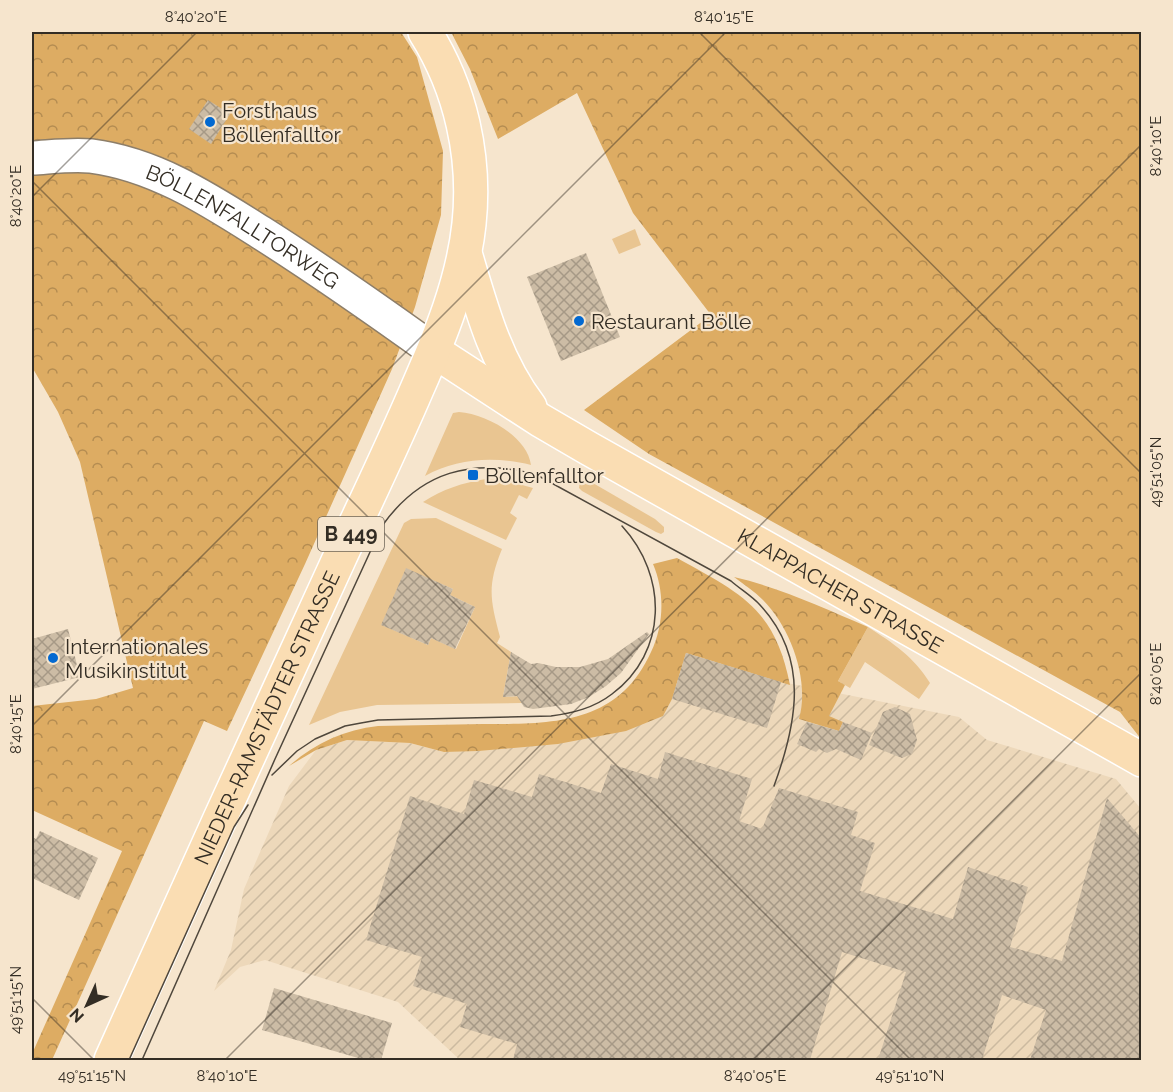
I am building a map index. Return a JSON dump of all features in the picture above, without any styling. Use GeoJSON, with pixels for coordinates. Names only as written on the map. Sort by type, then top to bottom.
{"type":"FeatureCollection","features":[{"type":"Feature","properties":{"kind":"main road","name":"NIEDER-RAMSTÄDTER STRASSE"},"geometry":{"type":"LineString","coordinates":[[111,1060],[434,351],[450,304],[465,253],[470,223],[470,154],[461,114],[448,74],[425,32]]}},
{"type":"Feature","properties":{"kind":"main road","name":"KLAPPACHER STRASSE"},"geometry":{"type":"LineString","coordinates":[[465,253],[486,324],[505,370],[540,420]]}},
{"type":"Feature","properties":{"kind":"main road","name":"KLAPPACHER STRASSE"},"geometry":{"type":"LineString","coordinates":[[434,351],[540,420],[1142,760]]}},
{"type":"Feature","properties":{"kind":"street","name":"BÖLLENFALLTORWEG"},"geometry":{"type":"LineString","coordinates":[[32,158],[90,156],[137,167],[172,180],[217,205],[321,271],[434,351]]}},
{"type":"Feature","properties":{"kind":"shaded area"},"geometry":{"type":"Polygon","coordinates":[[[635,229],[641,245],[619,254],[612,239],[635,229]]]}},
{"type":"Feature","properties":{"kind":"shaded area"},"geometry":{"type":"Polygon","coordinates":[[[459,412],[481,417],[504,428],[522,445],[531,465],[504,460],[476,460],[450,465],[425,476],[453,413],[459,412]]]}},
{"type":"Feature","properties":{"kind":"shaded area"},"geometry":{"type":"Polygon","coordinates":[[[486,479],[508,481],[533,488],[527,499],[519,495],[510,513],[517,518],[506,540],[423,502],[453,487],[486,479]]]}},
{"type":"Feature","properties":{"kind":"shaded area"},"geometry":{"type":"Polygon","coordinates":[[[580,479],[586,479],[655,519],[664,527],[664,532],[661,534],[656,532],[582,491],[579,488],[580,479]]]}},
{"type":"Feature","properties":{"kind":"shaded area"},"geometry":{"type":"Polygon","coordinates":[[[436,518],[502,549],[492,583],[492,602],[500,637],[497,643],[511,652],[503,697],[521,696],[522,703],[377,705],[340,712],[309,725],[404,523],[411,519],[436,518]],[[406,569],[382,625],[428,645],[431,638],[456,649],[475,607],[450,595],[453,589],[406,569]]]}},
{"type":"Feature","properties":{"kind":"shaded area"},"geometry":{"type":"Polygon","coordinates":[[[868,627],[902,651],[924,674],[930,683],[919,699],[865,662],[850,688],[838,681],[868,627]]]}},
{"type":"Feature","properties":{"kind":"shaded area"},"geometry":{"type":"Polygon","coordinates":[[[686,653],[782,682],[959,717],[987,740],[1116,779],[1141,809],[1141,1060],[460,1060],[398,1002],[265,960],[240,967],[214,991],[231,950],[244,889],[289,786],[316,750],[347,740],[410,743],[444,752],[558,744],[686,653]]]}},
{"type":"Feature","properties":{"kind":"green space"},"geometry":{"type":"Polygon","coordinates":[[[32,32],[401,32],[417,57],[443,151],[441,215],[415,307],[392,369],[227,731],[204,721],[52,1060],[32,1060],[32,1054],[122,851],[32,810],[32,706],[96,699],[133,688],[80,462],[58,412],[32,367],[32,32]]]}},
{"type":"Feature","properties":{"kind":"green space"},"geometry":{"type":"Polygon","coordinates":[[[451,32],[1141,32],[1141,739],[1120,712],[649,454],[584,410],[711,315],[633,213],[577,93],[498,139],[470,69],[451,32]]]}},
{"type":"Feature","properties":{"kind":"green space"},"geometry":{"type":"Polygon","coordinates":[[[677,558],[736,593],[764,620],[775,638],[790,685],[686,653],[672,699],[663,716],[626,731],[558,744],[478,751],[444,752],[410,743],[347,740],[316,750],[289,766],[330,739],[365,728],[534,723],[580,715],[602,707],[621,694],[637,676],[651,652],[661,620],[660,586],[653,564],[677,558]]]}},
{"type":"Feature","properties":{"kind":"green space"},"geometry":{"type":"Polygon","coordinates":[[[734,577],[785,593],[868,627],[838,681],[845,685],[829,716],[843,722],[839,731],[799,719],[802,688],[796,656],[790,640],[763,600],[734,577]]]}},
{"type":"Feature","properties":{"kind":"building","name":"Forsthaus Böllenfalltor"},"geometry":{"type":"Polygon","coordinates":[[[208,100],[230,114],[211,144],[189,129],[208,100]]]}},
{"type":"Feature","properties":{"kind":"building","name":"Restaurant Bölle"},"geometry":{"type":"Polygon","coordinates":[[[586,253],[620,337],[561,361],[527,277],[586,253]]]}},
{"type":"Feature","properties":{"kind":"building"},"geometry":{"type":"Polygon","coordinates":[[[406,568],[453,589],[450,595],[475,607],[455,649],[431,638],[428,645],[381,625],[406,568]]]}},
{"type":"Feature","properties":{"kind":"building","name":"Internationales Musikinstitut"},"geometry":{"type":"Polygon","coordinates":[[[68,629],[80,677],[32,689],[32,639],[68,629]]]}},
{"type":"Feature","properties":{"kind":"building"},"geometry":{"type":"Polygon","coordinates":[[[647,632],[649,634],[621,673],[589,697],[571,704],[533,709],[524,707],[517,696],[503,697],[511,652],[531,664],[580,667],[608,659],[647,632]]]}},
{"type":"Feature","properties":{"kind":"building"},"geometry":{"type":"Polygon","coordinates":[[[686,653],[781,682],[767,728],[672,699],[686,653]]]}},
{"type":"Feature","properties":{"kind":"building"},"geometry":{"type":"Polygon","coordinates":[[[895,707],[910,714],[917,740],[912,754],[902,758],[869,745],[883,712],[895,707]]]}},
{"type":"Feature","properties":{"kind":"building"},"geometry":{"type":"Polygon","coordinates":[[[807,722],[839,731],[843,722],[872,733],[861,760],[836,749],[827,753],[819,749],[816,752],[797,744],[807,722]]]}},
{"type":"Feature","properties":{"kind":"building"},"geometry":{"type":"Polygon","coordinates":[[[665,752],[752,779],[739,821],[762,829],[779,788],[858,812],[851,835],[875,843],[860,891],[953,919],[968,867],[1028,887],[1010,947],[1062,961],[1107,798],[1142,839],[1142,1060],[1030,1060],[1046,1010],[1002,995],[982,1060],[878,1060],[906,972],[842,952],[810,1060],[513,1060],[517,1044],[460,1027],[467,1004],[413,986],[422,957],[366,940],[410,796],[464,814],[474,780],[532,797],[539,774],[601,793],[611,764],[658,779],[665,752]]]}},
{"type":"Feature","properties":{"kind":"building"},"geometry":{"type":"Polygon","coordinates":[[[40,831],[98,858],[79,900],[32,878],[32,837],[36,839],[40,831]]]}},
{"type":"Feature","properties":{"kind":"building"},"geometry":{"type":"Polygon","coordinates":[[[274,988],[392,1023],[381,1060],[365,1060],[262,1030],[274,988]]]}},
{"type":"Feature","properties":{"kind":"tram line"},"geometry":{"type":"LineString","coordinates":[[142,1060],[275,759],[382,526],[397,507],[431,481],[450,473],[469,469],[512,469],[535,474],[731,581],[760,605],[776,626],[787,647],[794,692],[789,739],[774,786]]}},
{"type":"Feature","properties":{"kind":"tram line"},"geometry":{"type":"LineString","coordinates":[[272,775],[297,751],[315,739],[345,726],[378,720],[551,716],[583,709],[612,694],[630,677],[644,657],[652,636],[655,613],[654,590],[648,567],[637,546],[622,526]]}},
{"type":"Feature","properties":{"kind":"tram line"},"geometry":{"type":"LineString","coordinates":[[129,1060],[234,827],[248,805]]}},
{"type":"Feature","properties":{"kind":"place","name":"Forsthaus Böllenfalltor"},"geometry":{"type":"Point","coordinates":[210,122]}},
{"type":"Feature","properties":{"kind":"place","name":"Restaurant Bölle"},"geometry":{"type":"Point","coordinates":[579,321]}},
{"type":"Feature","properties":{"kind":"place","name":"Böllenfalltor"},"geometry":{"type":"Point","coordinates":[473,475]}},
{"type":"Feature","properties":{"kind":"place","name":"Internationales Musikinstitut"},"geometry":{"type":"Point","coordinates":[53,658]}}]}
